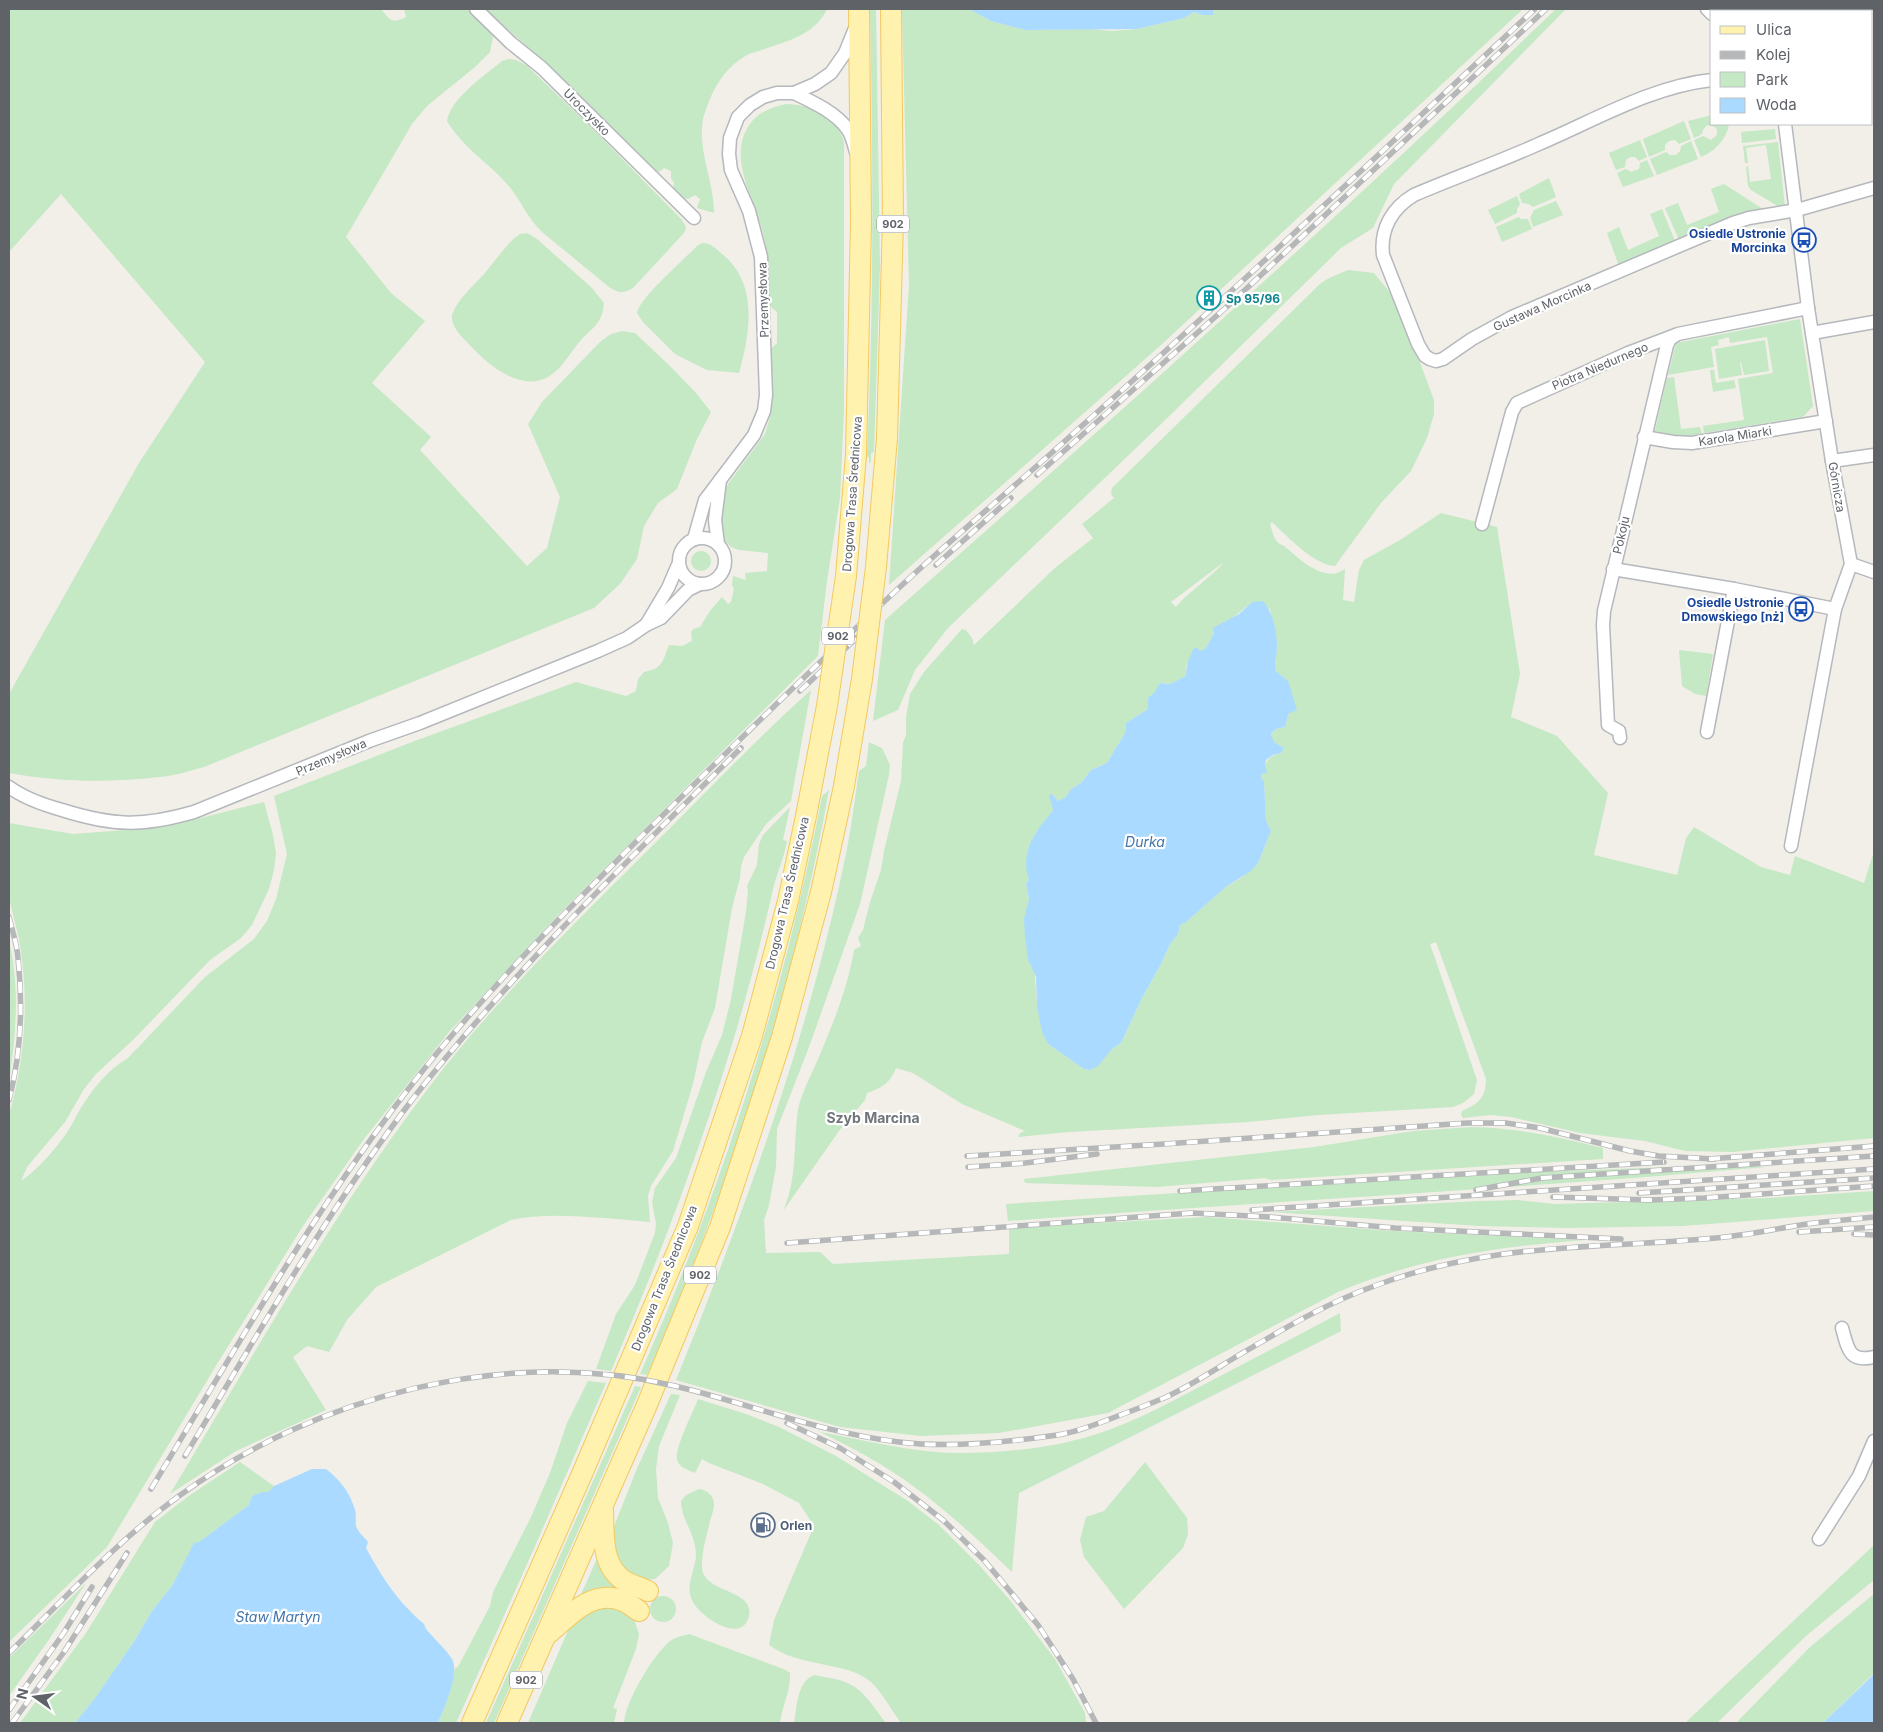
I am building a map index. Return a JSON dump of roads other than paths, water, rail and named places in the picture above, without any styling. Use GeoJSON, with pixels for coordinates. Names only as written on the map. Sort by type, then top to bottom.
{"type":"FeatureCollection","features":[{"type":"Feature","properties":{"kind":"main road","name":"902"},"geometry":{"type":"LineString","coordinates":[[507,1723],[646,1407],[720,1227],[782,1037],[821,892],[844,786],[862,678],[876,567],[887,438],[893,220],[891,9]]}},
{"type":"Feature","properties":{"kind":"main road","name":"Drogowa Trasa Średnicowa"},"geometry":{"type":"LineString","coordinates":[[472,1723],[582,1474],[688,1226],[752,1036],[788,902],[828,706],[845,585],[856,456],[861,223],[859,14]]}},
{"type":"Feature","properties":{"kind":"main road"},"geometry":{"type":"LineString","coordinates":[[602,1506],[605,1551],[612,1570],[623,1580],[648,1591]]}},
{"type":"Feature","properties":{"kind":"main road"},"geometry":{"type":"LineString","coordinates":[[545,1636],[585,1603],[608,1597],[623,1601],[640,1611]]}},
{"type":"Feature","properties":{"kind":"street","name":"Uroczysko"},"geometry":{"type":"LineString","coordinates":[[476,9],[542,68],[694,218]]}},
{"type":"Feature","properties":{"kind":"street"},"geometry":{"type":"LineString","coordinates":[[794,93],[815,84],[831,73],[845,53],[859,14]]}},
{"type":"Feature","properties":{"kind":"street","name":"Gustawa Morcinka"},"geometry":{"type":"LineString","coordinates":[[1710,80],[1659,91],[1538,144],[1414,195],[1397,207],[1385,231],[1382,243],[1383,255],[1421,351],[1430,359],[1443,359],[1472,339],[1512,317],[1733,223],[1749,218],[1797,210],[1874,188]]}},
{"type":"Feature","properties":{"kind":"street","name":"Przemysłowa"},"geometry":{"type":"LineString","coordinates":[[694,539],[705,500],[754,435],[764,411],[766,395],[761,257],[749,211],[731,170],[730,138],[738,117],[750,105],[763,97],[777,93],[794,93]]}},
{"type":"Feature","properties":{"kind":"street"},"geometry":{"type":"LineString","coordinates":[[794,93],[814,102],[832,114],[848,130],[860,163]]}},
{"type":"Feature","properties":{"kind":"street","name":"Górnicza"},"geometry":{"type":"LineString","coordinates":[[1785,125],[1808,308],[1832,460],[1851,564],[1835,609],[1791,846]]}},
{"type":"Feature","properties":{"kind":"street","name":"Piotra Niedurnego"},"geometry":{"type":"LineString","coordinates":[[1482,524],[1512,412],[1517,403],[1628,353],[1678,334],[1808,308]]}},
{"type":"Feature","properties":{"kind":"street"},"geometry":{"type":"LineString","coordinates":[[1812,333],[1874,322]]}},
{"type":"Feature","properties":{"kind":"street","name":"Pokoju"},"geometry":{"type":"LineString","coordinates":[[1620,738],[1619,731],[1608,725],[1603,625],[1606,598],[1667,345],[1670,339],[1678,334]]}},
{"type":"Feature","properties":{"kind":"street","name":"Karola Miarki"},"geometry":{"type":"LineString","coordinates":[[1644,437],[1692,443],[1826,421]]}},
{"type":"Feature","properties":{"kind":"street"},"geometry":{"type":"LineString","coordinates":[[1832,460],[1874,455]]}},
{"type":"Feature","properties":{"kind":"street","name":"Przemysłowa"},"geometry":{"type":"LineString","coordinates":[[718,544],[714,520],[720,480]]}},
{"type":"Feature","properties":{"kind":"street"},"geometry":{"type":"LineString","coordinates":[[707,538],[718,544],[724,557],[723,570],[714,580],[700,584],[686,578],[678,565],[678,557],[686,543],[694,539],[707,538]]}},
{"type":"Feature","properties":{"kind":"street"},"geometry":{"type":"LineString","coordinates":[[1851,564],[1874,572]]}},
{"type":"Feature","properties":{"kind":"street","name":"Przemysłowa"},"geometry":{"type":"LineString","coordinates":[[646,625],[668,588],[678,565]]}},
{"type":"Feature","properties":{"kind":"street"},"geometry":{"type":"LineString","coordinates":[[1614,568],[1835,609]]}},
{"type":"Feature","properties":{"kind":"street","name":"Przemysłowa"},"geometry":{"type":"LineString","coordinates":[[9,788],[18,794],[85,818],[120,824],[164,821],[253,790],[369,741],[554,670],[626,638],[661,618],[688,590],[700,584]]}},
{"type":"Feature","properties":{"kind":"street"},"geometry":{"type":"LineString","coordinates":[[1707,732],[1734,589]]}},
{"type":"Feature","properties":{"kind":"street"},"geometry":{"type":"LineString","coordinates":[[1842,1328],[1846,1345],[1853,1356],[1859,1359],[1874,1357]]}},
{"type":"Feature","properties":{"kind":"street"},"geometry":{"type":"LineString","coordinates":[[1819,1539],[1859,1476],[1874,1441]]}},
{"type":"Feature","properties":{"kind":"water"},"geometry":{"type":"Polygon","coordinates":[[[969,9],[1213,9],[1213,15],[1203,15],[1194,12],[1184,18],[1137,29],[1025,30],[991,21],[969,9]]]}},
{"type":"Feature","properties":{"kind":"water","name":"Durka"},"geometry":{"type":"Polygon","coordinates":[[[1263,601],[1272,616],[1275,629],[1277,647],[1276,671],[1288,681],[1297,710],[1289,713],[1285,727],[1276,729],[1271,734],[1274,742],[1284,748],[1281,753],[1273,755],[1266,760],[1267,773],[1262,774],[1261,778],[1264,781],[1266,820],[1271,831],[1258,863],[1251,871],[1227,886],[1186,922],[1180,925],[1178,934],[1170,944],[1121,1043],[1112,1049],[1098,1066],[1090,1070],[1084,1069],[1048,1044],[1042,1032],[1037,1006],[1036,977],[1028,959],[1025,937],[1024,919],[1029,899],[1026,884],[1029,879],[1026,862],[1030,844],[1053,810],[1049,795],[1052,794],[1058,801],[1066,797],[1071,789],[1081,783],[1091,770],[1107,763],[1125,733],[1126,723],[1148,709],[1148,698],[1154,693],[1160,683],[1170,684],[1186,676],[1187,665],[1195,647],[1201,651],[1206,648],[1214,633],[1213,628],[1239,614],[1252,602],[1263,601]]]}},
{"type":"Feature","properties":{"kind":"water","name":"Staw Martyn"},"geometry":{"type":"Polygon","coordinates":[[[312,1469],[326,1469],[343,1486],[355,1509],[357,1528],[368,1542],[366,1548],[378,1570],[398,1598],[424,1624],[426,1629],[452,1659],[454,1665],[453,1682],[438,1723],[75,1723],[95,1698],[135,1640],[152,1611],[172,1586],[194,1543],[199,1542],[249,1505],[252,1496],[269,1492],[274,1486],[312,1469]]]}},
{"type":"Feature","properties":{"kind":"water"},"geometry":{"type":"Polygon","coordinates":[[[1874,1673],[1874,1723],[1823,1723],[1872,1676],[1874,1673]]]}},
{"type":"Feature","properties":{"kind":"railway"},"geometry":{"type":"LineString","coordinates":[[151,1489],[286,1266],[358,1157],[437,1053],[519,961],[694,785],[882,604],[1191,328],[1535,9]]}},
{"type":"Feature","properties":{"kind":"railway"},"geometry":{"type":"LineString","coordinates":[[1037,475],[1231,303],[1546,9]]}},
{"type":"Feature","properties":{"kind":"railway"},"geometry":{"type":"LineString","coordinates":[[936,565],[1011,498]]}},
{"type":"Feature","properties":{"kind":"railway"},"geometry":{"type":"LineString","coordinates":[[800,691],[864,631]]}},
{"type":"Feature","properties":{"kind":"railway"},"geometry":{"type":"LineString","coordinates":[[185,1456],[323,1227],[415,1096],[532,960],[614,874],[741,748]]}},
{"type":"Feature","properties":{"kind":"railway"},"geometry":{"type":"LineString","coordinates":[[9,917],[16,942],[20,976],[21,1011],[16,1065],[9,1100]]}},
{"type":"Feature","properties":{"kind":"railway"},"geometry":{"type":"LineString","coordinates":[[967,1156],[1467,1123],[1506,1123],[1540,1128],[1630,1151],[1659,1156],[1714,1159]]}},
{"type":"Feature","properties":{"kind":"railway"},"geometry":{"type":"LineString","coordinates":[[1709,1159],[1874,1146]]}},
{"type":"Feature","properties":{"kind":"railway"},"geometry":{"type":"LineString","coordinates":[[968,1167],[1025,1163],[1097,1154]]}},
{"type":"Feature","properties":{"kind":"railway"},"geometry":{"type":"LineString","coordinates":[[1476,1190],[1542,1178],[1874,1156]]}},
{"type":"Feature","properties":{"kind":"railway"},"geometry":{"type":"LineString","coordinates":[[1180,1191],[1664,1162]]}},
{"type":"Feature","properties":{"kind":"railway"},"geometry":{"type":"LineString","coordinates":[[1252,1210],[1874,1169]]}},
{"type":"Feature","properties":{"kind":"railway"},"geometry":{"type":"LineString","coordinates":[[1639,1193],[1874,1178]]}},
{"type":"Feature","properties":{"kind":"railway"},"geometry":{"type":"LineString","coordinates":[[1553,1197],[1649,1200],[1874,1186]]}},
{"type":"Feature","properties":{"kind":"railway"},"geometry":{"type":"LineString","coordinates":[[787,1243],[1192,1213],[1270,1217],[1395,1228],[1621,1239]]}},
{"type":"Feature","properties":{"kind":"railway"},"geometry":{"type":"LineString","coordinates":[[9,1653],[91,1571],[156,1513],[179,1496],[233,1461],[291,1431],[352,1406],[415,1388],[480,1377],[546,1372],[611,1375],[675,1386],[814,1425],[870,1438],[936,1445],[1013,1441],[1060,1435],[1079,1430],[1164,1398],[1321,1309],[1358,1292],[1423,1270],[1504,1254],[1586,1246],[1725,1237],[1814,1223],[1874,1217]]}},
{"type":"Feature","properties":{"kind":"railway"},"geometry":{"type":"LineString","coordinates":[[1799,1232],[1874,1227]]}},
{"type":"Feature","properties":{"kind":"railway"},"geometry":{"type":"LineString","coordinates":[[1854,1234],[1874,1235]]}},
{"type":"Feature","properties":{"kind":"railway"},"geometry":{"type":"LineString","coordinates":[[787,1423],[840,1448],[894,1482],[943,1520],[984,1560],[1038,1625],[1073,1679],[1096,1723]]}},
{"type":"Feature","properties":{"kind":"railway"},"geometry":{"type":"LineString","coordinates":[[12,1723],[64,1652],[127,1553]]}},
{"type":"Feature","properties":{"kind":"railway"},"geometry":{"type":"LineString","coordinates":[[9,1710],[63,1634],[92,1587]]}},
{"type":"Feature","properties":{"kind":"place","name":"Osiedle Ustronie Morcinka"},"geometry":{"type":"Point","coordinates":[1804,240]}},
{"type":"Feature","properties":{"kind":"place","name":"Sp 95/96"},"geometry":{"type":"Point","coordinates":[1209,298]}},
{"type":"Feature","properties":{"kind":"place","name":"Osiedle Ustronie Dmowskiego [nż]"},"geometry":{"type":"Point","coordinates":[1801,609]}},
{"type":"Feature","properties":{"kind":"place","name":"Orlen"},"geometry":{"type":"Point","coordinates":[763,1525]}},
{"type":"Feature","properties":{"kind":"district","name":"Szyb Marcina"},"geometry":{"type":"Point","coordinates":[873,1117]}}]}
